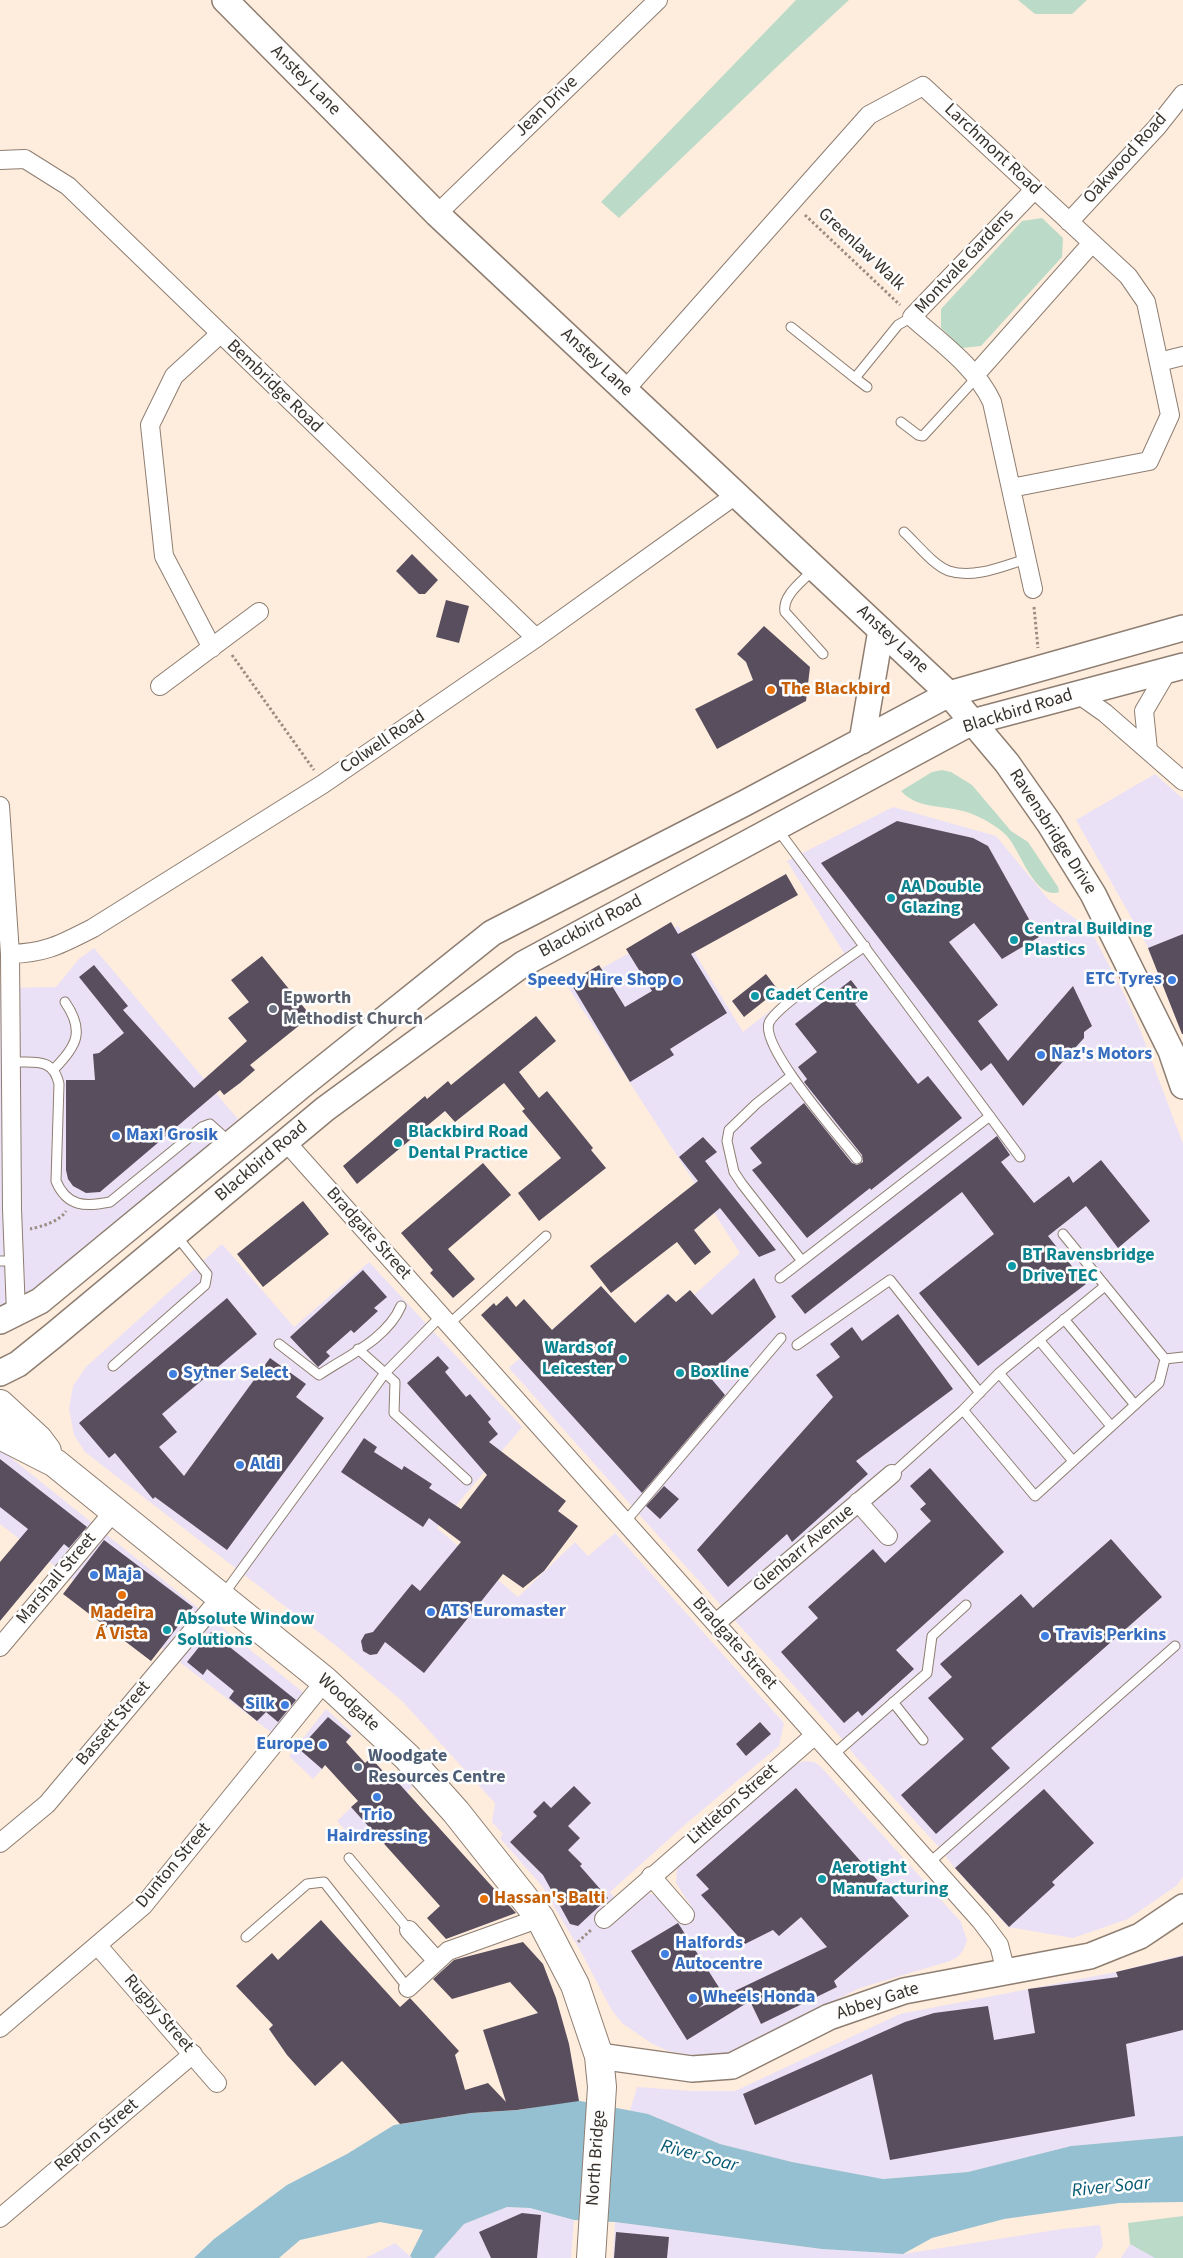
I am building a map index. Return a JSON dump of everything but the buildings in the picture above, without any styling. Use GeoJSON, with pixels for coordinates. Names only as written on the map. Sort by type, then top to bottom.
{"type":"FeatureCollection","features":[{"type":"Feature","properties":{"kind":"main road","name":"Anstey Lane"},"geometry":{"type":"LineString","coordinates":[[225,0],[437,214],[949,694],[972,722]]}},
{"type":"Feature","properties":{"kind":"main road","name":"Blackbird Road"},"geometry":{"type":"LineString","coordinates":[[8,1317],[40,1301],[492,933],[745,803],[949,694],[1183,628]]}},
{"type":"Feature","properties":{"kind":"main road"},"geometry":{"type":"LineString","coordinates":[[862,741],[881,630]]}},
{"type":"Feature","properties":{"kind":"main road","name":"Blackbird Road"},"geometry":{"type":"LineString","coordinates":[[0,1373],[18,1364],[326,1109],[523,964],[972,722],[1176,668]]}},
{"type":"Feature","properties":{"kind":"main road","name":"Ravensbridge Drive"},"geometry":{"type":"LineString","coordinates":[[972,722],[1008,763],[1050,823],[1093,894],[1181,1069]]}},
{"type":"Feature","properties":{"kind":"main road"},"geometry":{"type":"LineString","coordinates":[[348,1049],[373,1074]]}},
{"type":"Feature","properties":{"kind":"main road","name":"Woodgate"},"geometry":{"type":"LineString","coordinates":[[0,1404],[38,1438],[54,1463]]}},
{"type":"Feature","properties":{"kind":"main road","name":"Woodgate"},"geometry":{"type":"LineString","coordinates":[[0,1435],[54,1463],[325,1681],[407,1757],[456,1812],[540,1918],[561,1956],[574,1985],[599,2056]]}},
{"type":"Feature","properties":{"kind":"main road","name":"Abbey Gate"},"geometry":{"type":"LineString","coordinates":[[599,2056],[692,2069],[732,2066],[830,2017],[904,1991],[1090,1956],[1140,1936],[1183,1907]]}},
{"type":"Feature","properties":{"kind":"main road","name":"North Bridge"},"geometry":{"type":"LineString","coordinates":[[591,2258],[602,2086],[599,2056]]}},
{"type":"Feature","properties":{"kind":"street","name":"Jean Drive"},"geometry":{"type":"LineString","coordinates":[[437,214],[658,0]]}},
{"type":"Feature","properties":{"kind":"street","name":"Larchmont Road"},"geometry":{"type":"LineString","coordinates":[[625,390],[869,115],[923,86],[1128,276],[1146,302],[1170,415],[1149,461],[1011,488]]}},
{"type":"Feature","properties":{"kind":"street","name":"Oakwood Road"},"geometry":{"type":"LineString","coordinates":[[1069,222],[1157,127],[1183,94]]}},
{"type":"Feature","properties":{"kind":"street","name":"Bembridge Road"},"geometry":{"type":"LineString","coordinates":[[0,160],[25,159],[68,186],[536,638]]}},
{"type":"Feature","properties":{"kind":"street","name":"Montvale Gardens"},"geometry":{"type":"LineString","coordinates":[[1033,589],[992,402],[986,389],[976,376],[912,317],[1034,190]]}},
{"type":"Feature","properties":{"kind":"street"},"geometry":{"type":"LineString","coordinates":[[976,376],[1092,243]]}},
{"type":"Feature","properties":{"kind":"street"},"geometry":{"type":"LineString","coordinates":[[217,644],[164,556],[150,426],[174,376],[220,334]]}},
{"type":"Feature","properties":{"kind":"street"},"geometry":{"type":"LineString","coordinates":[[1159,362],[1183,356]]}},
{"type":"Feature","properties":{"kind":"street","name":"Colwell Road"},"geometry":{"type":"LineString","coordinates":[[10,954],[34,953],[55,947],[93,928],[323,784],[536,638],[737,494]]}},
{"type":"Feature","properties":{"kind":"street"},"geometry":{"type":"LineString","coordinates":[[160,686],[259,612]]}},
{"type":"Feature","properties":{"kind":"street"},"geometry":{"type":"LineString","coordinates":[[1148,750],[1144,711],[1176,668]]}},
{"type":"Feature","properties":{"kind":"street"},"geometry":{"type":"LineString","coordinates":[[1078,694],[1105,713],[1183,781]]}},
{"type":"Feature","properties":{"kind":"street"},"geometry":{"type":"LineString","coordinates":[[0,806],[4,920],[10,954],[6,1001],[12,1062],[6,1106],[6,1209],[13,1234],[8,1261],[8,1317]]}},
{"type":"Feature","properties":{"kind":"street","name":"Bradgate Street"},"geometry":{"type":"LineString","coordinates":[[287,1143],[981,1921],[999,1945],[1006,1972]]}},
{"type":"Feature","properties":{"kind":"street","name":"Glenbarr Avenue"},"geometry":{"type":"LineString","coordinates":[[716,1623],[892,1474]]}},
{"type":"Feature","properties":{"kind":"street"},"geometry":{"type":"LineString","coordinates":[[858,1502],[888,1536]]}},
{"type":"Feature","properties":{"kind":"street","name":"Marshall Street"},"geometry":{"type":"LineString","coordinates":[[0,1647],[114,1511]]}},
{"type":"Feature","properties":{"kind":"street","name":"Bassett Street"},"geometry":{"type":"LineString","coordinates":[[0,1843],[47,1804],[221,1596]]}},
{"type":"Feature","properties":{"kind":"street","name":"Dunton Street"},"geometry":{"type":"LineString","coordinates":[[0,2028],[143,1906],[325,1681]]}},
{"type":"Feature","properties":{"kind":"street","name":"Littleton Street"},"geometry":{"type":"LineString","coordinates":[[604,1919],[651,1876],[815,1735]]}},
{"type":"Feature","properties":{"kind":"street"},"geometry":{"type":"LineString","coordinates":[[651,1876],[685,1915]]}},
{"type":"Feature","properties":{"kind":"street"},"geometry":{"type":"LineString","coordinates":[[408,1988],[448,1951],[540,1918]]}},
{"type":"Feature","properties":{"kind":"street"},"geometry":{"type":"LineString","coordinates":[[409,1930],[437,1961]]}},
{"type":"Feature","properties":{"kind":"street","name":"Rugby Street"},"geometry":{"type":"LineString","coordinates":[[98,1946],[217,2083]]}},
{"type":"Feature","properties":{"kind":"street","name":"Repton Street"},"geometry":{"type":"LineString","coordinates":[[0,2218],[193,2054]]}},
{"type":"Feature","properties":{"kind":"lane"},"geometry":{"type":"LineString","coordinates":[[855,378],[898,326],[912,317]]}},
{"type":"Feature","properties":{"kind":"lane"},"geometry":{"type":"LineString","coordinates":[[792,327],[866,387]]}},
{"type":"Feature","properties":{"kind":"lane"},"geometry":{"type":"LineString","coordinates":[[901,422],[923,436],[976,376]]}},
{"type":"Feature","properties":{"kind":"lane"},"geometry":{"type":"LineString","coordinates":[[904,532],[939,564],[949,570],[966,574],[1026,559]]}},
{"type":"Feature","properties":{"kind":"lane"},"geometry":{"type":"LineString","coordinates":[[815,568],[786,599],[784,606],[785,612],[823,654]]}},
{"type":"Feature","properties":{"kind":"lane"},"geometry":{"type":"LineString","coordinates":[[776,827],[1020,1157]]}},
{"type":"Feature","properties":{"kind":"lane"},"geometry":{"type":"LineString","coordinates":[[857,1159],[791,1076],[772,1042],[768,1030],[770,1022],[782,1007],[864,946]]}},
{"type":"Feature","properties":{"kind":"lane"},"geometry":{"type":"LineString","coordinates":[[54,1069],[68,1055],[74,1046],[77,1036],[76,1018],[66,1002]]}},
{"type":"Feature","properties":{"kind":"lane"},"geometry":{"type":"LineString","coordinates":[[12,1062],[44,1063],[54,1069],[59,1084],[56,1181],[60,1192],[71,1201],[96,1205],[110,1202],[202,1127],[210,1124],[231,1144]]}},
{"type":"Feature","properties":{"kind":"lane"},"geometry":{"type":"LineString","coordinates":[[791,1076],[756,1104],[729,1130],[727,1141],[734,1172],[802,1261]]}},
{"type":"Feature","properties":{"kind":"lane"},"geometry":{"type":"LineString","coordinates":[[780,1278],[990,1116]]}},
{"type":"Feature","properties":{"kind":"lane"},"geometry":{"type":"LineString","coordinates":[[113,1366],[205,1285],[207,1274],[175,1234]]}},
{"type":"Feature","properties":{"kind":"lane"},"geometry":{"type":"LineString","coordinates":[[1063,1234],[1164,1359]]}},
{"type":"Feature","properties":{"kind":"lane"},"geometry":{"type":"LineString","coordinates":[[221,1596],[385,1373],[546,1236]]}},
{"type":"Feature","properties":{"kind":"lane"},"geometry":{"type":"LineString","coordinates":[[797,1345],[890,1280],[980,1393]]}},
{"type":"Feature","properties":{"kind":"lane"},"geometry":{"type":"LineString","coordinates":[[892,1474],[962,1410],[999,1373],[1105,1286]]}},
{"type":"Feature","properties":{"kind":"lane"},"geometry":{"type":"LineString","coordinates":[[279,1344],[319,1375],[382,1333],[396,1318],[401,1306]]}},
{"type":"Feature","properties":{"kind":"lane"},"geometry":{"type":"LineString","coordinates":[[1064,1319],[1135,1405]]}},
{"type":"Feature","properties":{"kind":"lane"},"geometry":{"type":"LineString","coordinates":[[624,1522],[781,1338]]}},
{"type":"Feature","properties":{"kind":"lane"},"geometry":{"type":"LineString","coordinates":[[1039,1340],[1111,1426]]}},
{"type":"Feature","properties":{"kind":"lane"},"geometry":{"type":"LineString","coordinates":[[358,1349],[395,1382],[394,1413],[467,1480]]}},
{"type":"Feature","properties":{"kind":"lane"},"geometry":{"type":"LineString","coordinates":[[1164,1359],[1183,1357]]}},
{"type":"Feature","properties":{"kind":"lane"},"geometry":{"type":"LineString","coordinates":[[962,1410],[1035,1496],[1158,1383],[1164,1359]]}},
{"type":"Feature","properties":{"kind":"lane"},"geometry":{"type":"LineString","coordinates":[[999,1373],[1073,1461]]}},
{"type":"Feature","properties":{"kind":"lane"},"geometry":{"type":"LineString","coordinates":[[833,1755],[927,1673],[932,1636],[966,1606]]}},
{"type":"Feature","properties":{"kind":"lane"},"geometry":{"type":"LineString","coordinates":[[929,1863],[1176,1646]]}},
{"type":"Feature","properties":{"kind":"lane"},"geometry":{"type":"LineString","coordinates":[[893,1702],[923,1740]]}},
{"type":"Feature","properties":{"kind":"lane"},"geometry":{"type":"LineString","coordinates":[[349,1858],[409,1930]]}},
{"type":"Feature","properties":{"kind":"lane"},"geometry":{"type":"LineString","coordinates":[[246,1937],[307,1884],[324,1882],[408,1988]]}},
{"type":"Feature","properties":{"kind":"path","name":"Greenlaw Walk"},"geometry":{"type":"LineString","coordinates":[[792,202],[912,317]]}},
{"type":"Feature","properties":{"kind":"path"},"geometry":{"type":"LineString","coordinates":[[1033,589],[1040,669]]}},
{"type":"Feature","properties":{"kind":"path"},"geometry":{"type":"LineString","coordinates":[[217,644],[323,784]]}},
{"type":"Feature","properties":{"kind":"path"},"geometry":{"type":"LineString","coordinates":[[13,1234],[42,1226],[63,1215],[71,1201]]}},
{"type":"Feature","properties":{"kind":"path"},"geometry":{"type":"LineString","coordinates":[[561,1956],[604,1919]]}},
{"type":"Feature","properties":{"kind":"shaded area"},"geometry":{"type":"Polygon","coordinates":[[[1155,774],[1183,799],[1183,1029],[1148,947],[1076,820],[1155,774]]]}},
{"type":"Feature","properties":{"kind":"shaded area"},"geometry":{"type":"Polygon","coordinates":[[[893,807],[996,836],[1049,900],[1090,929],[1125,996],[1141,1032],[1183,1144],[1183,1877],[1176,1886],[1128,1919],[1073,1938],[1008,1927],[937,1845],[855,1756],[838,1734],[509,1368],[601,1286],[635,1323],[667,1293],[680,1308],[740,1253],[568,987],[678,926],[743,1032],[844,953],[787,861],[893,807]]]}},
{"type":"Feature","properties":{"kind":"shaded area"},"geometry":{"type":"Polygon","coordinates":[[[94,948],[247,1130],[0,1321],[0,988],[56,987],[79,959],[94,948]]]}},
{"type":"Feature","properties":{"kind":"shaded area"},"geometry":{"type":"Polygon","coordinates":[[[222,1244],[294,1327],[369,1262],[522,1427],[437,1528],[518,1597],[575,1542],[588,1556],[615,1533],[784,1723],[779,1746],[688,1822],[610,1892],[614,1897],[598,1913],[607,1924],[647,1892],[659,1897],[679,1921],[692,1908],[676,1883],[677,1870],[684,1857],[794,1765],[805,1761],[814,1762],[821,1767],[961,1922],[967,1940],[964,1949],[958,1957],[860,1988],[727,2054],[699,2056],[668,2051],[651,2043],[622,2023],[611,2009],[580,1950],[542,1886],[500,1838],[503,1834],[492,1822],[495,1803],[402,1701],[339,1648],[85,1452],[74,1435],[69,1409],[73,1386],[86,1367],[222,1244]]]}},
{"type":"Feature","properties":{"kind":"shaded area"},"geometry":{"type":"Polygon","coordinates":[[[0,1449],[304,1693],[272,1733],[0,1524],[0,1449]]]}},
{"type":"Feature","properties":{"kind":"shaded area","name":"Europe"},"geometry":{"type":"Polygon","coordinates":[[[326,1709],[353,1734],[313,1779],[289,1756],[326,1709]]]}},
{"type":"Feature","properties":{"kind":"shaded area"},"geometry":{"type":"Polygon","coordinates":[[[403,1774],[413,1786],[355,1841],[337,1821],[383,1777],[403,1774]]]}},
{"type":"Feature","properties":{"kind":"shaded area"},"geometry":{"type":"Polygon","coordinates":[[[1183,1955],[1183,2136],[1071,2146],[968,2172],[882,2179],[792,2162],[720,2144],[648,2114],[630,2111],[637,2087],[692,2091],[735,2091],[900,2014],[1116,1972],[1183,1955]]]}},
{"type":"Feature","properties":{"kind":"shaded area"},"geometry":{"type":"Polygon","coordinates":[[[507,2207],[530,2208],[574,2220],[571,2258],[434,2258],[464,2224],[507,2207]]]}},
{"type":"Feature","properties":{"kind":"shaded area"},"geometry":{"type":"Polygon","coordinates":[[[615,2222],[822,2249],[903,2254],[1062,2229],[1100,2225],[1103,2246],[1095,2258],[613,2258],[615,2222]]]}},
{"type":"Feature","properties":{"kind":"shaded area"},"geometry":{"type":"Polygon","coordinates":[[[395,2243],[412,2258],[366,2258],[395,2243]]]}},
{"type":"Feature","properties":{"kind":"shaded area"},"geometry":{"type":"Polygon","coordinates":[[[1130,2244],[1183,2251],[1183,2258],[1121,2258],[1130,2244]]]}},
{"type":"Feature","properties":{"kind":"green space"},"geometry":{"type":"Polygon","coordinates":[[[796,0],[849,0],[619,218],[601,202],[796,0]]]}},
{"type":"Feature","properties":{"kind":"green space"},"geometry":{"type":"Polygon","coordinates":[[[1018,0],[1087,0],[1072,14],[1035,14],[1018,0]]]}},
{"type":"Feature","properties":{"kind":"green space"},"geometry":{"type":"Polygon","coordinates":[[[1042,218],[1063,238],[1062,257],[981,346],[962,348],[941,328],[941,309],[1022,221],[1042,218]]]}},
{"type":"Feature","properties":{"kind":"green space"},"geometry":{"type":"Polygon","coordinates":[[[942,770],[951,772],[972,785],[1011,831],[1028,842],[1058,887],[1059,892],[1050,893],[1035,881],[1010,840],[994,825],[963,811],[916,802],[901,791],[932,772],[942,770]]]}},
{"type":"Feature","properties":{"kind":"green space"},"geometry":{"type":"Polygon","coordinates":[[[1183,2216],[1183,2258],[1155,2258],[1130,2244],[1128,2223],[1183,2216]]]}},
{"type":"Feature","properties":{"kind":"water","name":"River Soar"},"geometry":{"type":"Polygon","coordinates":[[[575,2100],[648,2114],[720,2144],[792,2162],[883,2179],[968,2172],[1071,2146],[1183,2136],[1183,2202],[1119,2203],[1004,2219],[932,2238],[903,2254],[822,2249],[615,2222],[574,2220],[530,2208],[507,2207],[464,2224],[434,2258],[412,2258],[410,2256],[423,2230],[380,2222],[300,2240],[279,2258],[194,2258],[214,2239],[287,2185],[347,2154],[394,2125],[471,2113],[519,2110],[575,2100]]]}},
{"type":"Feature","properties":{"kind":"place","name":"The Blackbird"},"geometry":{"type":"Point","coordinates":[771,690]}},
{"type":"Feature","properties":{"kind":"place","name":"AA Double Glazing"},"geometry":{"type":"Point","coordinates":[891,898]}},
{"type":"Feature","properties":{"kind":"place","name":"Central Building Plastics"},"geometry":{"type":"Point","coordinates":[1014,940]}},
{"type":"Feature","properties":{"kind":"place","name":"ETC Tyres"},"geometry":{"type":"Point","coordinates":[1172,980]}},
{"type":"Feature","properties":{"kind":"place","name":"Speedy Hire Shop"},"geometry":{"type":"Point","coordinates":[677,981]}},
{"type":"Feature","properties":{"kind":"place","name":"Cadet Centre"},"geometry":{"type":"Point","coordinates":[755,996]}},
{"type":"Feature","properties":{"kind":"place","name":"Epworth Methodist Church"},"geometry":{"type":"Point","coordinates":[273,1009]}},
{"type":"Feature","properties":{"kind":"place","name":"Naz's Motors"},"geometry":{"type":"Point","coordinates":[1041,1055]}},
{"type":"Feature","properties":{"kind":"place","name":"Maxi Grosik"},"geometry":{"type":"Point","coordinates":[116,1136]}},
{"type":"Feature","properties":{"kind":"place","name":"Blackbird Road Dental Practice"},"geometry":{"type":"Point","coordinates":[398,1143]}},
{"type":"Feature","properties":{"kind":"place","name":"BT Ravensbridge Drive TEC"},"geometry":{"type":"Point","coordinates":[1012,1266]}},
{"type":"Feature","properties":{"kind":"place","name":"Wards of Leicester"},"geometry":{"type":"Point","coordinates":[623,1359]}},
{"type":"Feature","properties":{"kind":"place","name":"Boxline"},"geometry":{"type":"Point","coordinates":[680,1373]}},
{"type":"Feature","properties":{"kind":"place","name":"Sytner Select"},"geometry":{"type":"Point","coordinates":[173,1374]}},
{"type":"Feature","properties":{"kind":"place","name":"Aldi"},"geometry":{"type":"Point","coordinates":[240,1465]}},
{"type":"Feature","properties":{"kind":"place","name":"Maja"},"geometry":{"type":"Point","coordinates":[94,1575]}},
{"type":"Feature","properties":{"kind":"place","name":"Madeira Á Vista"},"geometry":{"type":"Point","coordinates":[122,1595]}},
{"type":"Feature","properties":{"kind":"place","name":"ATS Euromaster"},"geometry":{"type":"Point","coordinates":[431,1612]}},
{"type":"Feature","properties":{"kind":"place","name":"Absolute Window Solutions"},"geometry":{"type":"Point","coordinates":[167,1630]}},
{"type":"Feature","properties":{"kind":"place","name":"Travis Perkins"},"geometry":{"type":"Point","coordinates":[1045,1636]}},
{"type":"Feature","properties":{"kind":"place","name":"Silk"},"geometry":{"type":"Point","coordinates":[285,1705]}},
{"type":"Feature","properties":{"kind":"place","name":"Europe"},"geometry":{"type":"Point","coordinates":[323,1745]}},
{"type":"Feature","properties":{"kind":"place","name":"Woodgate Resources Centre"},"geometry":{"type":"Point","coordinates":[358,1767]}},
{"type":"Feature","properties":{"kind":"place","name":"Trio Hairdressing"},"geometry":{"type":"Point","coordinates":[377,1797]}},
{"type":"Feature","properties":{"kind":"place","name":"Aerotight Manufacturing"},"geometry":{"type":"Point","coordinates":[822,1879]}},
{"type":"Feature","properties":{"kind":"place","name":"Hassan's Balti"},"geometry":{"type":"Point","coordinates":[484,1899]}},
{"type":"Feature","properties":{"kind":"place","name":"Halfords Autocentre"},"geometry":{"type":"Point","coordinates":[665,1954]}},
{"type":"Feature","properties":{"kind":"place","name":"Wheels Honda"},"geometry":{"type":"Point","coordinates":[693,1998]}}]}
